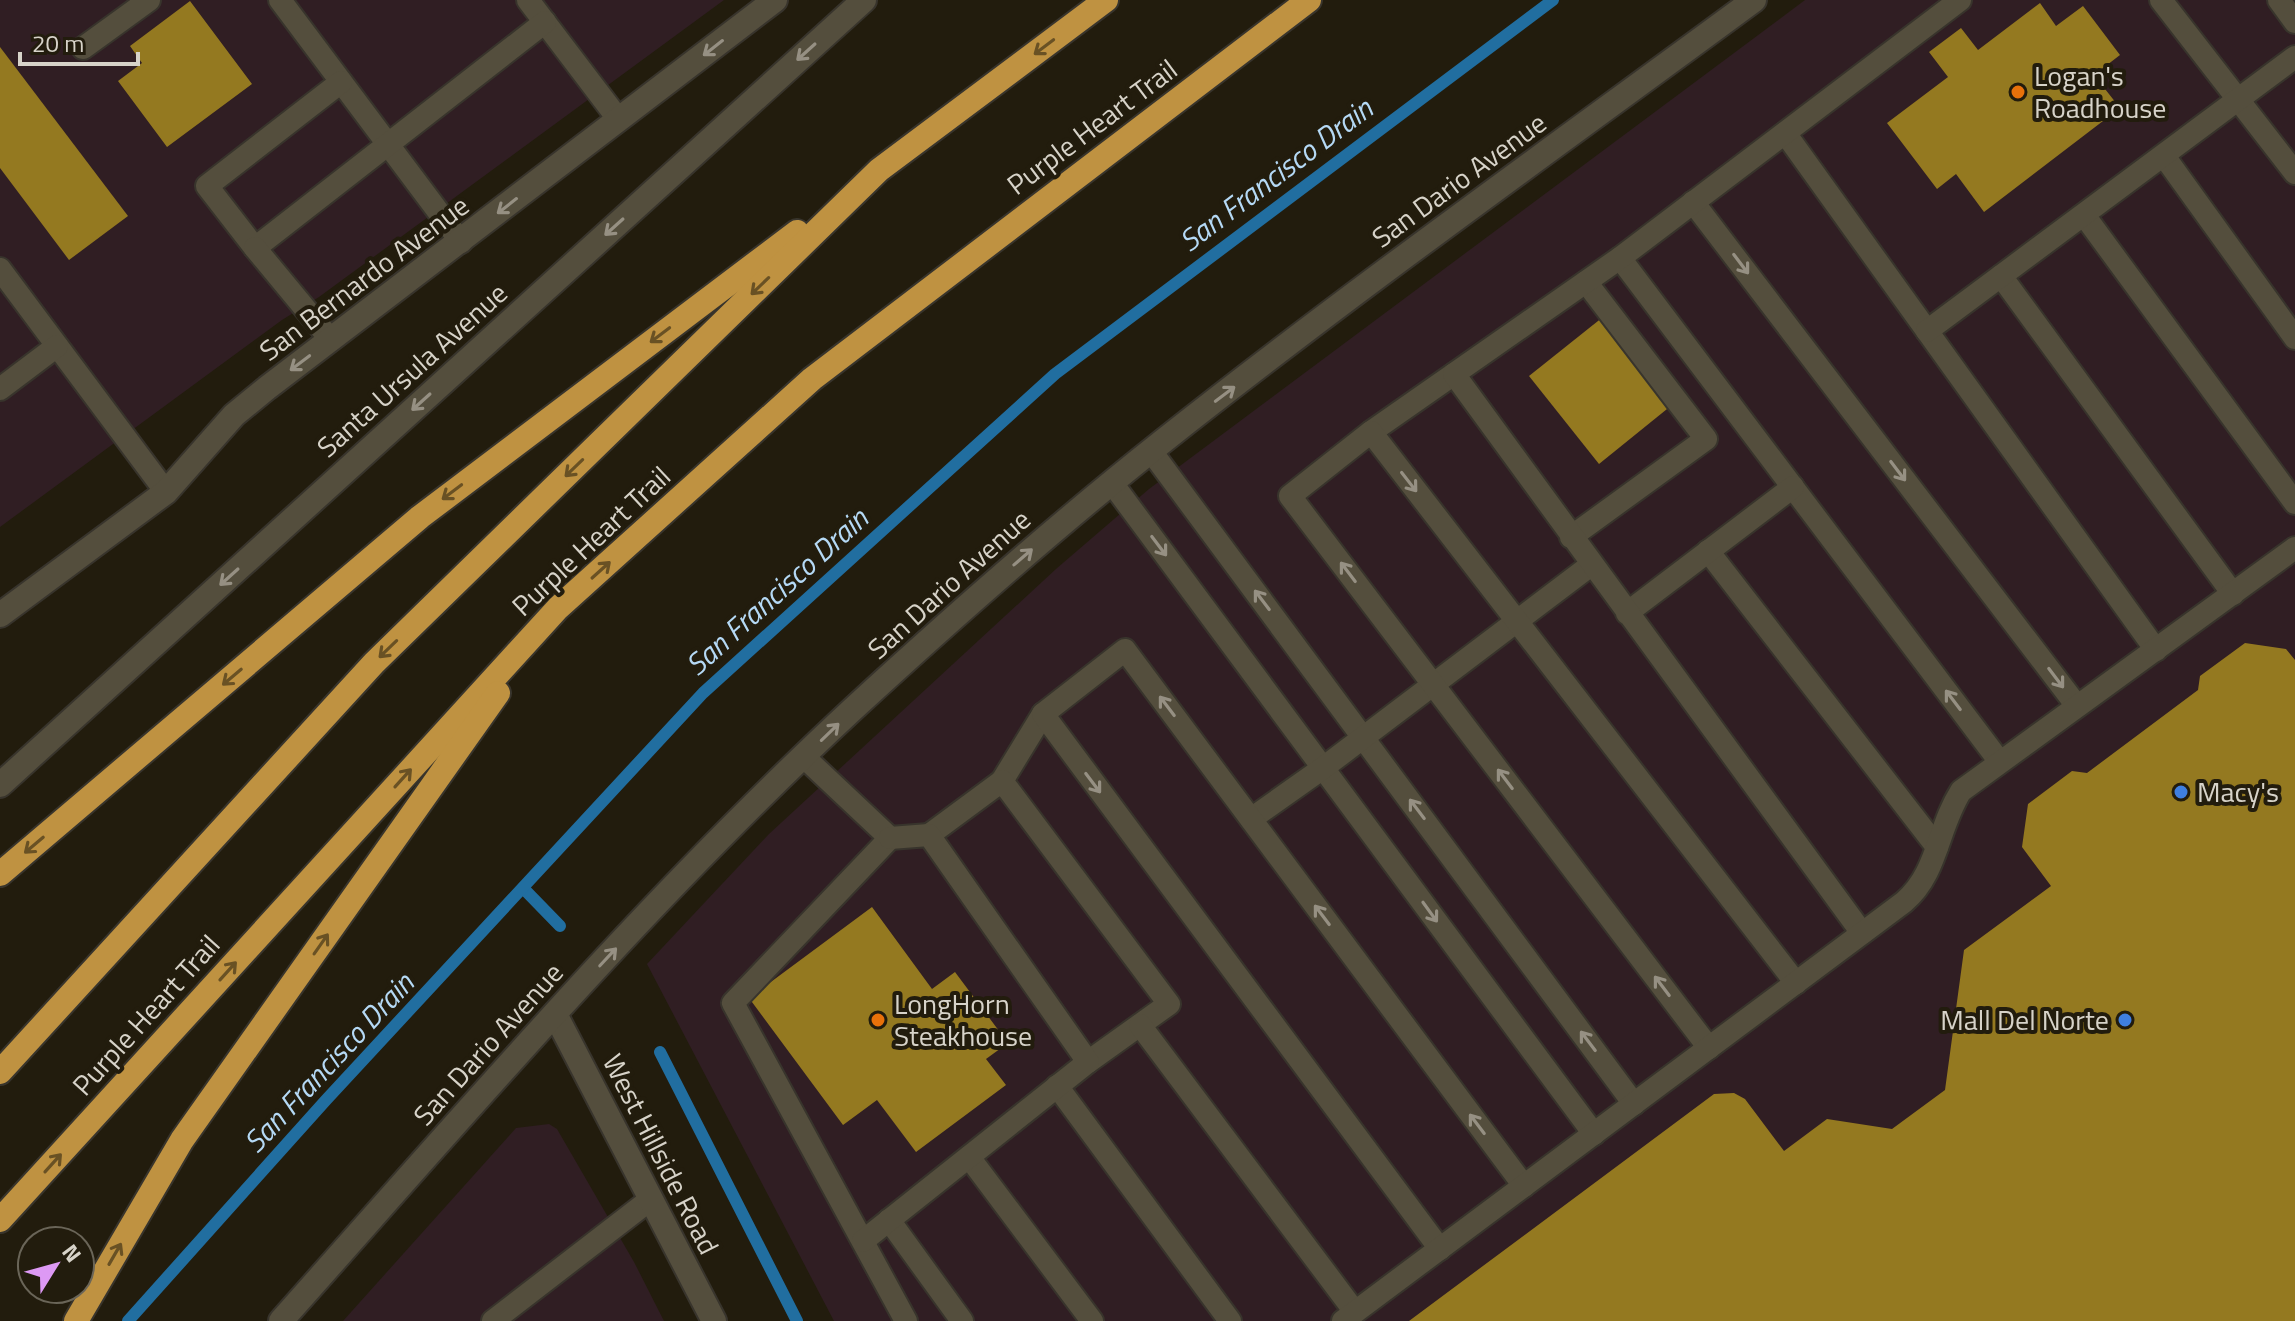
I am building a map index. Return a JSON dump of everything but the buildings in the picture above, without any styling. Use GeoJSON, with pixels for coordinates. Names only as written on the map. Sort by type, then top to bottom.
{"type":"FeatureCollection","features":[{"type":"Feature","properties":{"kind":"highway"},"geometry":{"type":"LineString","coordinates":[[0,874],[420,517],[1106,0]]}},
{"type":"Feature","properties":{"kind":"highway","name":"Purple Heart Trail"},"geometry":{"type":"LineString","coordinates":[[0,1220],[558,608],[812,379],[1309,0]]}},
{"type":"Feature","properties":{"kind":"highway"},"geometry":{"type":"LineString","coordinates":[[0,1072],[374,663],[879,170]]}},
{"type":"Feature","properties":{"kind":"highway"},"geometry":{"type":"LineString","coordinates":[[76,1321],[182,1140],[558,608]]}},
{"type":"Feature","properties":{"kind":"main road","name":"San Bernardo Avenue"},"geometry":{"type":"LineString","coordinates":[[0,615],[166,492],[234,415],[775,0]]}},
{"type":"Feature","properties":{"kind":"main road","name":"Santa Ursula Avenue"},"geometry":{"type":"LineString","coordinates":[[0,785],[864,0]]}},
{"type":"Feature","properties":{"kind":"main road","name":"San Dario Avenue"},"geometry":{"type":"LineString","coordinates":[[281,1321],[555,1014],[704,856],[804,757],[1017,562],[1151,451],[1352,297],[1754,0]]}},
{"type":"Feature","properties":{"kind":"main road","name":"West Hillside Road"},"geometry":{"type":"LineString","coordinates":[[555,1014],[714,1321]]}},
{"type":"Feature","properties":{"kind":"lane"},"geometry":{"type":"LineString","coordinates":[[83,48],[149,0]]}},
{"type":"Feature","properties":{"kind":"lane"},"geometry":{"type":"LineString","coordinates":[[280,0],[461,242]]}},
{"type":"Feature","properties":{"kind":"lane"},"geometry":{"type":"LineString","coordinates":[[528,0],[619,120]]}},
{"type":"Feature","properties":{"kind":"lane"},"geometry":{"type":"LineString","coordinates":[[1709,1048],[1290,496],[1371,432],[1620,258],[1960,0]]}},
{"type":"Feature","properties":{"kind":"lane"},"geometry":{"type":"LineString","coordinates":[[2161,0],[2295,173]]}},
{"type":"Feature","properties":{"kind":"lane"},"geometry":{"type":"LineString","coordinates":[[2279,0],[2295,22]]}},
{"type":"Feature","properties":{"kind":"lane"},"geometry":{"type":"LineString","coordinates":[[255,248],[545,22]]}},
{"type":"Feature","properties":{"kind":"lane"},"geometry":{"type":"LineString","coordinates":[[1927,331],[2295,57]]}},
{"type":"Feature","properties":{"kind":"lane"},"geometry":{"type":"LineString","coordinates":[[331,340],[207,186],[341,82]]}},
{"type":"Feature","properties":{"kind":"lane"},"geometry":{"type":"LineString","coordinates":[[1785,133],[2156,650]]}},
{"type":"Feature","properties":{"kind":"lane"},"geometry":{"type":"LineString","coordinates":[[2164,156],[2295,338]]}},
{"type":"Feature","properties":{"kind":"lane"},"geometry":{"type":"LineString","coordinates":[[1693,202],[2077,706]]}},
{"type":"Feature","properties":{"kind":"lane"},"geometry":{"type":"LineString","coordinates":[[2084,215],[2295,503]]}},
{"type":"Feature","properties":{"kind":"lane"},"geometry":{"type":"LineString","coordinates":[[1620,258],[2000,762]]}},
{"type":"Feature","properties":{"kind":"lane"},"geometry":{"type":"LineString","coordinates":[[0,269],[166,492]]}},
{"type":"Feature","properties":{"kind":"lane"},"geometry":{"type":"LineString","coordinates":[[2001,276],[2233,594]]}},
{"type":"Feature","properties":{"kind":"lane"},"geometry":{"type":"LineString","coordinates":[[1571,537],[1706,439],[1586,282]]}},
{"type":"Feature","properties":{"kind":"lane"},"geometry":{"type":"LineString","coordinates":[[0,389],[57,346]]}},
{"type":"Feature","properties":{"kind":"lane"},"geometry":{"type":"LineString","coordinates":[[1454,374],[1862,933]]}},
{"type":"Feature","properties":{"kind":"lane"},"geometry":{"type":"LineString","coordinates":[[1371,432],[1796,983]]}},
{"type":"Feature","properties":{"kind":"lane"},"geometry":{"type":"LineString","coordinates":[[1151,451],[1634,1104]]}},
{"type":"Feature","properties":{"kind":"lane"},"geometry":{"type":"LineString","coordinates":[[1112,483],[1594,1134]]}},
{"type":"Feature","properties":{"kind":"lane"},"geometry":{"type":"LineString","coordinates":[[1627,613],[1793,487]]}},
{"type":"Feature","properties":{"kind":"lane"},"geometry":{"type":"LineString","coordinates":[[1140,1025],[1349,1316],[1919,889],[1950,809],[1961,791],[2295,548]]}},
{"type":"Feature","properties":{"kind":"lane"},"geometry":{"type":"LineString","coordinates":[[1708,551],[1937,847]]}},
{"type":"Feature","properties":{"kind":"lane"},"geometry":{"type":"LineString","coordinates":[[1251,819],[1591,565]]}},
{"type":"Feature","properties":{"kind":"lane"},"geometry":{"type":"LineString","coordinates":[[906,1321],[733,1003],[890,838],[929,835],[1002,781],[1043,714],[1125,650],[1524,1186]]}},
{"type":"Feature","properties":{"kind":"lane"},"geometry":{"type":"LineString","coordinates":[[1043,714],[1440,1249]]}},
{"type":"Feature","properties":{"kind":"lane"},"geometry":{"type":"LineString","coordinates":[[804,757],[890,838]]}},
{"type":"Feature","properties":{"kind":"lane"},"geometry":{"type":"LineString","coordinates":[[863,1241],[1057,1086],[1169,1004],[1002,781]]}},
{"type":"Feature","properties":{"kind":"lane"},"geometry":{"type":"LineString","coordinates":[[929,835],[1088,1062]]}},
{"type":"Feature","properties":{"kind":"lane"},"geometry":{"type":"LineString","coordinates":[[1057,1086],[1230,1321]]}},
{"type":"Feature","properties":{"kind":"lane"},"geometry":{"type":"LineString","coordinates":[[969,1157],[1092,1321]]}},
{"type":"Feature","properties":{"kind":"lane"},"geometry":{"type":"LineString","coordinates":[[493,1321],[651,1199]]}},
{"type":"Feature","properties":{"kind":"lane"},"geometry":{"type":"LineString","coordinates":[[889,1220],[962,1321]]}},
{"type":"Feature","properties":{"kind":"shaded area"},"geometry":{"type":"Polygon","coordinates":[[[0,0],[724,0],[0,527],[0,0]]]}},
{"type":"Feature","properties":{"kind":"shaded area"},"geometry":{"type":"Polygon","coordinates":[[[1805,0],[2295,0],[2295,1321],[834,1321],[647,964],[769,834],[1056,569],[1149,489],[1805,0]]]}},
{"type":"Feature","properties":{"kind":"shaded area"},"geometry":{"type":"Polygon","coordinates":[[[549,1124],[557,1129],[634,1262],[664,1321],[343,1321],[516,1128],[549,1124]]]}},
{"type":"Feature","properties":{"kind":"waterway","name":"San Francisco Drain"},"geometry":{"type":"LineString","coordinates":[[128,1321],[326,1100],[703,693],[1055,374],[1553,0]]}},
{"type":"Feature","properties":{"kind":"waterway"},"geometry":{"type":"LineString","coordinates":[[523,888],[560,926]]}},
{"type":"Feature","properties":{"kind":"waterway"},"geometry":{"type":"LineString","coordinates":[[660,1052],[797,1321]]}},
{"type":"Feature","properties":{"kind":"place","name":"Logan's Roadhouse"},"geometry":{"type":"Point","coordinates":[2018,92]}},
{"type":"Feature","properties":{"kind":"place","name":"Macy's"},"geometry":{"type":"Point","coordinates":[2181,792]}},
{"type":"Feature","properties":{"kind":"place","name":"LongHorn Steakhouse"},"geometry":{"type":"Point","coordinates":[878,1020]}},
{"type":"Feature","properties":{"kind":"place","name":"Mall Del Norte"},"geometry":{"type":"Point","coordinates":[2125,1020]}}]}
